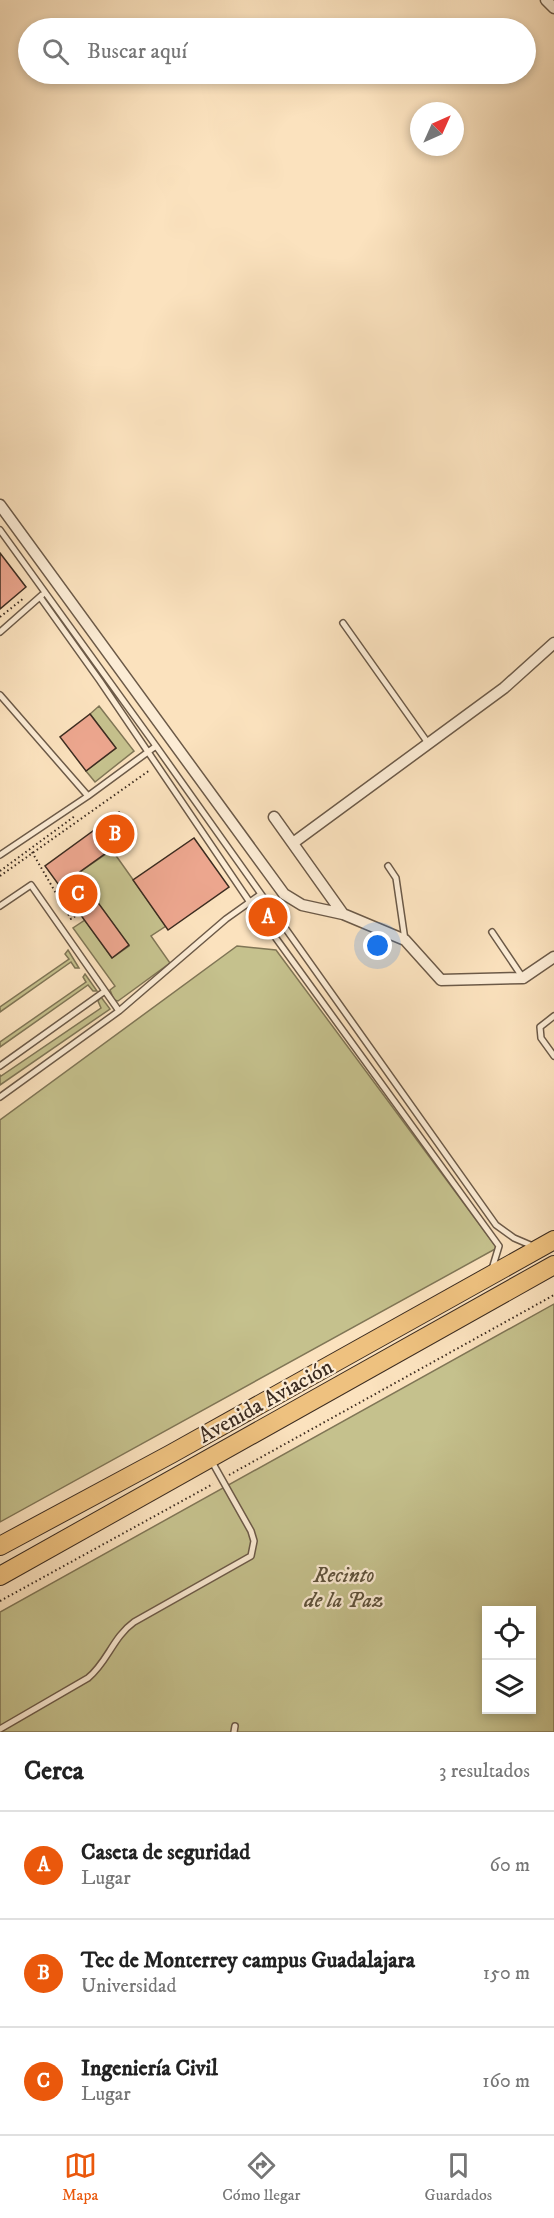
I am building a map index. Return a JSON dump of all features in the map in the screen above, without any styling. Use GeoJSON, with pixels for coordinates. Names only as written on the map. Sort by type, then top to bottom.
{"type":"FeatureCollection","features":[{"type":"Feature","properties":{"kind":"main road","name":"Avenida Aviación"},"geometry":{"type":"LineString","coordinates":[[0,1546],[171,1454],[490,1276],[548,1252]]}},
{"type":"Feature","properties":{"kind":"main road","name":"Avenida Aviación"},"geometry":{"type":"LineString","coordinates":[[0,1576],[210,1458],[548,1252]]}},
{"type":"Feature","properties":{"kind":"main road"},"geometry":{"type":"LineString","coordinates":[[171,1454],[182,1474]]}},
{"type":"Feature","properties":{"kind":"street"},"geometry":{"type":"LineString","coordinates":[[546,0],[554,8]]}},
{"type":"Feature","properties":{"kind":"street"},"geometry":{"type":"LineString","coordinates":[[0,505],[284,894],[302,905],[343,914],[405,940],[441,980],[523,978],[554,957]]}},
{"type":"Feature","properties":{"kind":"street"},"geometry":{"type":"LineString","coordinates":[[293,843],[504,688],[554,643]]}},
{"type":"Feature","properties":{"kind":"street"},"geometry":{"type":"LineString","coordinates":[[274,817],[343,914]]}},
{"type":"Feature","properties":{"kind":"lane"},"geometry":{"type":"LineString","coordinates":[[0,530],[496,1225],[513,1238],[548,1252]]}},
{"type":"Feature","properties":{"kind":"lane"},"geometry":{"type":"LineString","coordinates":[[0,632],[45,592]]}},
{"type":"Feature","properties":{"kind":"lane"},"geometry":{"type":"LineString","coordinates":[[40,597],[157,764],[249,901],[499,1245],[490,1276]]}},
{"type":"Feature","properties":{"kind":"lane"},"geometry":{"type":"LineString","coordinates":[[343,623],[429,745]]}},
{"type":"Feature","properties":{"kind":"lane"},"geometry":{"type":"LineString","coordinates":[[0,695],[88,796]]}},
{"type":"Feature","properties":{"kind":"lane"},"geometry":{"type":"LineString","coordinates":[[0,855],[88,796],[156,746]]}},
{"type":"Feature","properties":{"kind":"lane"},"geometry":{"type":"LineString","coordinates":[[388,866],[396,878],[405,940]]}},
{"type":"Feature","properties":{"kind":"lane"},"geometry":{"type":"LineString","coordinates":[[0,906],[31,885],[119,1011]]}},
{"type":"Feature","properties":{"kind":"lane"},"geometry":{"type":"LineString","coordinates":[[0,1097],[119,1011],[249,901],[261,894]]}},
{"type":"Feature","properties":{"kind":"lane"},"geometry":{"type":"LineString","coordinates":[[492,932],[523,978]]}},
{"type":"Feature","properties":{"kind":"lane"},"geometry":{"type":"LineString","coordinates":[[0,1066],[105,991]]}},
{"type":"Feature","properties":{"kind":"lane"},"geometry":{"type":"LineString","coordinates":[[554,1016],[540,1027],[541,1038],[554,1056]]}},
{"type":"Feature","properties":{"kind":"lane"},"geometry":{"type":"LineString","coordinates":[[0,1729],[88,1678],[97,1669],[125,1628],[251,1556],[254,1541],[251,1531],[210,1458]]}},
{"type":"Feature","properties":{"kind":"path"},"geometry":{"type":"LineString","coordinates":[[0,616],[40,585]]}},
{"type":"Feature","properties":{"kind":"path"},"geometry":{"type":"LineString","coordinates":[[0,876],[157,764]]}},
{"type":"Feature","properties":{"kind":"path"},"geometry":{"type":"LineString","coordinates":[[32,852],[71,919],[80,914]]}},
{"type":"Feature","properties":{"kind":"path"},"geometry":{"type":"LineString","coordinates":[[223,1478],[554,1295]]}},
{"type":"Feature","properties":{"kind":"path"},"geometry":{"type":"LineString","coordinates":[[0,1601],[213,1484]]}},
{"type":"Feature","properties":{"kind":"green space"},"geometry":{"type":"Polygon","coordinates":[[[99,706],[134,751],[95,782],[86,771],[116,748],[90,714],[99,706]]]}},
{"type":"Feature","properties":{"kind":"green space"},"geometry":{"type":"Polygon","coordinates":[[[112,850],[166,926],[151,936],[170,963],[118,1001],[114,1000],[110,990],[115,986],[73,928],[85,920],[112,958],[129,946],[77,874],[112,850]]]}},
{"type":"Feature","properties":{"kind":"green space"},"geometry":{"type":"Polygon","coordinates":[[[237,946],[276,950],[497,1248],[0,1522],[0,1120],[237,946]]]}},
{"type":"Feature","properties":{"kind":"green space"},"geometry":{"type":"Polygon","coordinates":[[[68,950],[79,968],[75,968],[71,962],[0,1012],[0,1007],[69,959],[65,954],[68,950]]]}},
{"type":"Feature","properties":{"kind":"green space"},"geometry":{"type":"Polygon","coordinates":[[[85,974],[97,991],[93,991],[88,985],[0,1047],[0,1042],[86,982],[83,977],[85,974]]]}},
{"type":"Feature","properties":{"kind":"green space"},"geometry":{"type":"Polygon","coordinates":[[[101,997],[110,1009],[0,1085],[0,1075],[101,1008],[98,1001],[101,997]]]}},
{"type":"Feature","properties":{"kind":"green space","name":"Recinto de la Paz"},"geometry":{"type":"Polygon","coordinates":[[[554,1304],[554,1732],[0,1732],[0,1612],[554,1304]]]}},
{"type":"Feature","properties":{"kind":"building"},"geometry":{"type":"Polygon","coordinates":[[[0,553],[26,587],[0,609],[0,553]]]}},
{"type":"Feature","properties":{"kind":"building"},"geometry":{"type":"Polygon","coordinates":[[[90,714],[116,748],[86,771],[60,737],[90,714]]]}},
{"type":"Feature","properties":{"kind":"building"},"geometry":{"type":"Polygon","coordinates":[[[119,812],[134,833],[77,874],[129,945],[112,958],[45,866],[119,812]]]}},
{"type":"Feature","properties":{"kind":"building"},"geometry":{"type":"Polygon","coordinates":[[[194,838],[229,887],[168,930],[133,880],[194,838]]]}},
{"type":"Feature","properties":{"kind":"place","name":"Tec de Monterrey campus Guadalajara"},"geometry":{"type":"Point","coordinates":[115,834]}},
{"type":"Feature","properties":{"kind":"place","name":"Ingeniería Civil"},"geometry":{"type":"Point","coordinates":[78,894]}},
{"type":"Feature","properties":{"kind":"place","name":"Caseta de seguridad"},"geometry":{"type":"Point","coordinates":[268,917]}}]}
